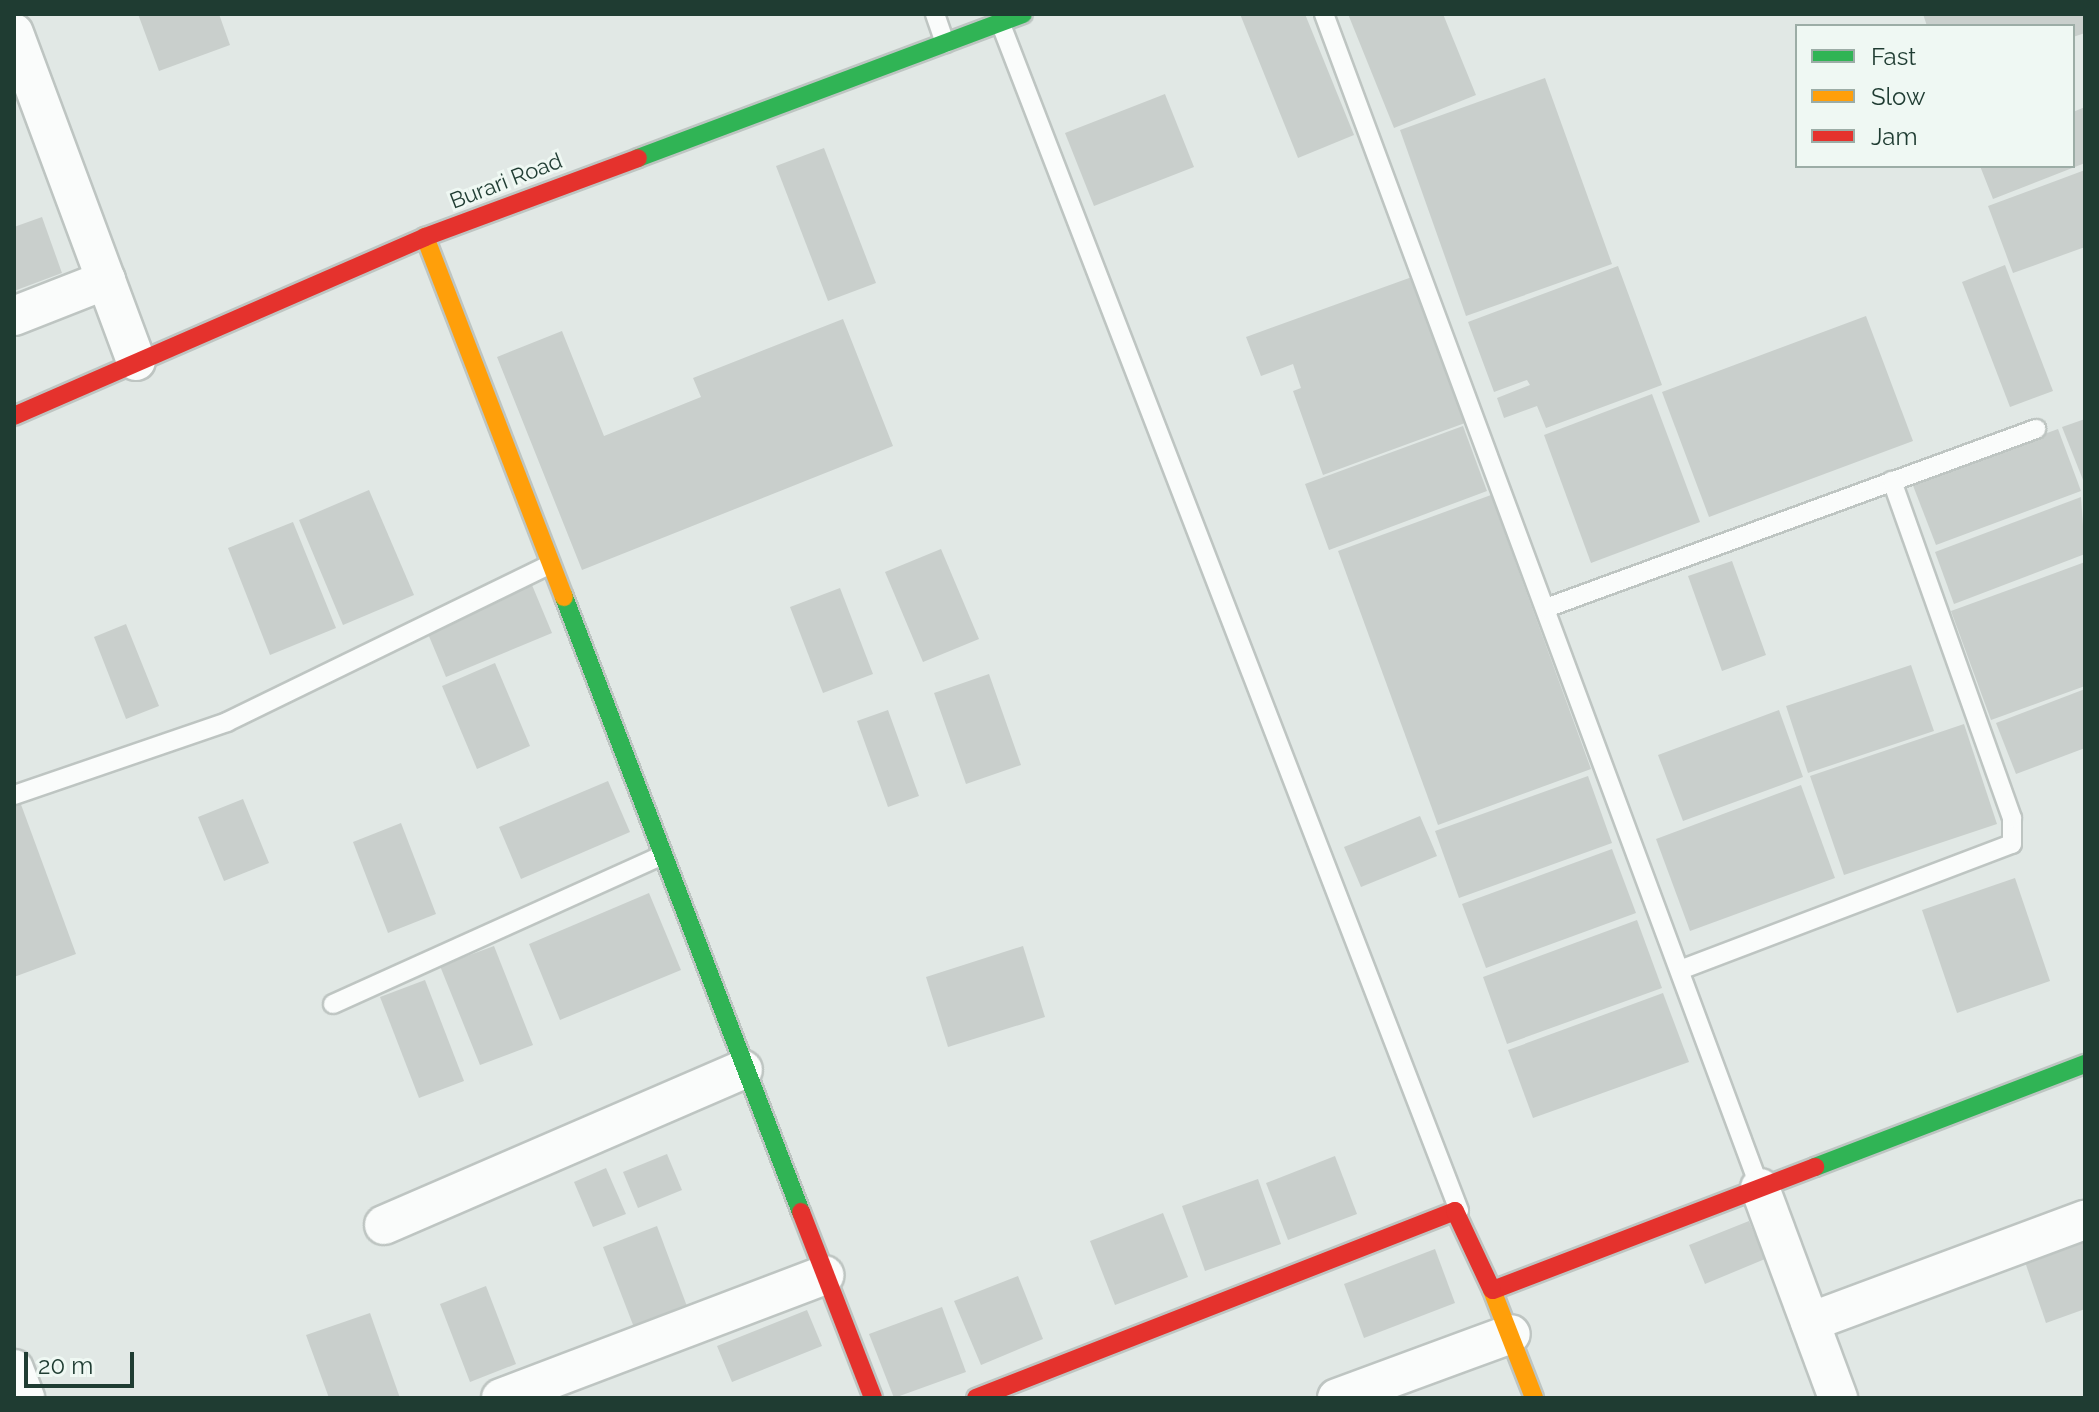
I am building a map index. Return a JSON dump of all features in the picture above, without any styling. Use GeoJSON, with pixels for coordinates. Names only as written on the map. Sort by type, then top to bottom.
{"type":"FeatureCollection","features":[{"type":"Feature","properties":{"kind":"street","name":"Burari Road"},"geometry":{"type":"LineString","coordinates":[[14,416],[425,237],[1023,14]]}},
{"type":"Feature","properties":{"kind":"street"},"geometry":{"type":"LineString","coordinates":[[14,33],[136,361]]}},
{"type":"Feature","properties":{"kind":"street"},"geometry":{"type":"LineString","coordinates":[[425,237],[743,1070],[873,1398]]}},
{"type":"Feature","properties":{"kind":"street"},"geometry":{"type":"LineString","coordinates":[[14,316],[106,280]]}},
{"type":"Feature","properties":{"kind":"street"},"geometry":{"type":"LineString","coordinates":[[1493,1290],[2085,1064]]}},
{"type":"Feature","properties":{"kind":"street"},"geometry":{"type":"LineString","coordinates":[[384,1225],[743,1070]]}},
{"type":"Feature","properties":{"kind":"street"},"geometry":{"type":"LineString","coordinates":[[1760,1188],[1838,1398]]}},
{"type":"Feature","properties":{"kind":"street"},"geometry":{"type":"LineString","coordinates":[[976,1398],[1460,1213],[1511,1334],[1534,1398]]}},
{"type":"Feature","properties":{"kind":"street"},"geometry":{"type":"LineString","coordinates":[[1810,1322],[2085,1220]]}},
{"type":"Feature","properties":{"kind":"street"},"geometry":{"type":"LineString","coordinates":[[501,1398],[824,1275]]}},
{"type":"Feature","properties":{"kind":"street"},"geometry":{"type":"LineString","coordinates":[[1337,1398],[1511,1334]]}},
{"type":"Feature","properties":{"kind":"street"},"geometry":{"type":"LineString","coordinates":[[14,1369],[25,1398]]}},
{"type":"Feature","properties":{"kind":"lane"},"geometry":{"type":"LineString","coordinates":[[935,14],[945,43]]}},
{"type":"Feature","properties":{"kind":"lane"},"geometry":{"type":"LineString","coordinates":[[1324,14],[1760,1188]]}},
{"type":"Feature","properties":{"kind":"lane"},"geometry":{"type":"LineString","coordinates":[[1000,22],[1460,1213]]}},
{"type":"Feature","properties":{"kind":"lane"},"geometry":{"type":"LineString","coordinates":[[1546,608],[2036,429]]}},
{"type":"Feature","properties":{"kind":"lane"},"geometry":{"type":"LineString","coordinates":[[1680,970],[2012,844],[2012,818],[1892,481]]}},
{"type":"Feature","properties":{"kind":"lane"},"geometry":{"type":"LineString","coordinates":[[14,795],[215,727],[551,564]]}},
{"type":"Feature","properties":{"kind":"lane"},"geometry":{"type":"LineString","coordinates":[[333,1004],[661,856]]}},
{"type":"Feature","properties":{"kind":"building"},"geometry":{"type":"Polygon","coordinates":[[[138,14],[219,14],[230,45],[159,71],[138,14]]]}},
{"type":"Feature","properties":{"kind":"building"},"geometry":{"type":"Polygon","coordinates":[[[1240,14],[1305,14],[1354,135],[1298,158],[1240,14]]]}},
{"type":"Feature","properties":{"kind":"building"},"geometry":{"type":"Polygon","coordinates":[[[1348,14],[1443,14],[1476,95],[1394,128],[1348,14]]]}},
{"type":"Feature","properties":{"kind":"building"},"geometry":{"type":"Polygon","coordinates":[[[1923,14],[2085,14],[2085,33],[2075,36],[2075,24],[1926,24],[1923,14]]]}},
{"type":"Feature","properties":{"kind":"building"},"geometry":{"type":"Polygon","coordinates":[[[1545,78],[1612,264],[1466,316],[1400,130],[1545,78]]]}},
{"type":"Feature","properties":{"kind":"building"},"geometry":{"type":"Polygon","coordinates":[[[1165,94],[1194,167],[1094,206],[1065,133],[1165,94]]]}},
{"type":"Feature","properties":{"kind":"building"},"geometry":{"type":"Polygon","coordinates":[[[2085,107],[2085,163],[2075,167],[2075,111],[2085,107]]]}},
{"type":"Feature","properties":{"kind":"building"},"geometry":{"type":"Polygon","coordinates":[[[824,148],[876,283],[828,301],[776,166],[824,148]]]}},
{"type":"Feature","properties":{"kind":"building"},"geometry":{"type":"Polygon","coordinates":[[[1981,168],[2072,168],[1993,199],[1981,168]]]}},
{"type":"Feature","properties":{"kind":"building"},"geometry":{"type":"Polygon","coordinates":[[[2085,170],[2085,247],[2013,273],[1988,206],[2085,170]]]}},
{"type":"Feature","properties":{"kind":"building"},"geometry":{"type":"Polygon","coordinates":[[[42,217],[62,273],[14,291],[14,227],[42,217]]]}},
{"type":"Feature","properties":{"kind":"building"},"geometry":{"type":"Polygon","coordinates":[[[2005,265],[2053,391],[2010,407],[1962,282],[2005,265]]]}},
{"type":"Feature","properties":{"kind":"building"},"geometry":{"type":"Polygon","coordinates":[[[1618,266],[1662,385],[1546,428],[1537,406],[1504,418],[1497,398],[1530,385],[1527,380],[1494,392],[1468,322],[1618,266]]]}},
{"type":"Feature","properties":{"kind":"building"},"geometry":{"type":"Polygon","coordinates":[[[1412,277],[1465,423],[1323,475],[1293,391],[1301,388],[1293,364],[1261,376],[1246,337],[1412,277]]]}},
{"type":"Feature","properties":{"kind":"building"},"geometry":{"type":"Polygon","coordinates":[[[1866,316],[1913,441],[1709,517],[1662,392],[1866,316]]]}},
{"type":"Feature","properties":{"kind":"building"},"geometry":{"type":"Polygon","coordinates":[[[843,319],[893,446],[582,570],[497,357],[562,331],[604,436],[701,397],[693,378],[843,319]]]}},
{"type":"Feature","properties":{"kind":"building"},"geometry":{"type":"Polygon","coordinates":[[[1652,394],[1700,522],[1591,563],[1544,435],[1652,394]]]}},
{"type":"Feature","properties":{"kind":"building"},"geometry":{"type":"Polygon","coordinates":[[[2085,419],[2085,485],[2062,427],[2085,419]]]}},
{"type":"Feature","properties":{"kind":"building"},"geometry":{"type":"Polygon","coordinates":[[[1463,426],[1487,491],[1329,550],[1305,484],[1463,426]]]}},
{"type":"Feature","properties":{"kind":"building"},"geometry":{"type":"Polygon","coordinates":[[[2058,429],[2081,491],[1936,545],[1912,483],[2058,429]]]}},
{"type":"Feature","properties":{"kind":"building"},"geometry":{"type":"Polygon","coordinates":[[[369,490],[414,595],[343,625],[299,520],[369,490]]]}},
{"type":"Feature","properties":{"kind":"building"},"geometry":{"type":"Polygon","coordinates":[[[1491,495],[1591,769],[1438,825],[1338,551],[1491,495]]]}},
{"type":"Feature","properties":{"kind":"building"},"geometry":{"type":"Polygon","coordinates":[[[2081,497],[2085,554],[1954,604],[1935,552],[2081,497]]]}},
{"type":"Feature","properties":{"kind":"building"},"geometry":{"type":"Polygon","coordinates":[[[293,522],[336,628],[270,655],[228,548],[293,522]]]}},
{"type":"Feature","properties":{"kind":"building"},"geometry":{"type":"Polygon","coordinates":[[[941,549],[979,639],[923,662],[885,572],[941,549]]]}},
{"type":"Feature","properties":{"kind":"building"},"geometry":{"type":"Polygon","coordinates":[[[1732,561],[1766,655],[1722,671],[1688,576],[1732,561]]]}},
{"type":"Feature","properties":{"kind":"building"},"geometry":{"type":"Polygon","coordinates":[[[2085,562],[2085,686],[1991,720],[1951,611],[2085,562]]]}},
{"type":"Feature","properties":{"kind":"building"},"geometry":{"type":"Polygon","coordinates":[[[532,585],[552,633],[446,677],[426,629],[532,585]]]}},
{"type":"Feature","properties":{"kind":"building"},"geometry":{"type":"Polygon","coordinates":[[[840,588],[873,674],[823,693],[790,607],[840,588]]]}},
{"type":"Feature","properties":{"kind":"building"},"geometry":{"type":"Polygon","coordinates":[[[126,624],[159,706],[126,719],[94,637],[126,624]]]}},
{"type":"Feature","properties":{"kind":"building"},"geometry":{"type":"Polygon","coordinates":[[[495,663],[530,746],[477,769],[442,686],[495,663]]]}},
{"type":"Feature","properties":{"kind":"building"},"geometry":{"type":"Polygon","coordinates":[[[1911,665],[1934,731],[1808,773],[1786,706],[1911,665]]]}},
{"type":"Feature","properties":{"kind":"building"},"geometry":{"type":"Polygon","coordinates":[[[989,674],[1021,765],[966,784],[934,693],[989,674]]]}},
{"type":"Feature","properties":{"kind":"building"},"geometry":{"type":"Polygon","coordinates":[[[2085,689],[2085,748],[2016,774],[1996,723],[2085,689]]]}},
{"type":"Feature","properties":{"kind":"building"},"geometry":{"type":"Polygon","coordinates":[[[888,710],[919,796],[888,807],[857,721],[888,710]]]}},
{"type":"Feature","properties":{"kind":"building"},"geometry":{"type":"Polygon","coordinates":[[[1779,710],[1803,777],[1683,821],[1658,755],[1779,710]]]}},
{"type":"Feature","properties":{"kind":"building"},"geometry":{"type":"Polygon","coordinates":[[[1964,724],[1997,824],[1844,875],[1810,776],[1964,724]]]}},
{"type":"Feature","properties":{"kind":"building"},"geometry":{"type":"Polygon","coordinates":[[[1588,776],[1612,843],[1459,898],[1435,831],[1588,776]]]}},
{"type":"Feature","properties":{"kind":"building"},"geometry":{"type":"Polygon","coordinates":[[[608,781],[630,832],[521,879],[499,827],[608,781]]]}},
{"type":"Feature","properties":{"kind":"building"},"geometry":{"type":"Polygon","coordinates":[[[1801,785],[1835,878],[1690,931],[1656,839],[1801,785]]]}},
{"type":"Feature","properties":{"kind":"building"},"geometry":{"type":"Polygon","coordinates":[[[19,799],[76,954],[14,977],[14,801],[19,799]]]}},
{"type":"Feature","properties":{"kind":"building"},"geometry":{"type":"Polygon","coordinates":[[[243,799],[269,863],[224,881],[198,817],[243,799]]]}},
{"type":"Feature","properties":{"kind":"building"},"geometry":{"type":"Polygon","coordinates":[[[1420,816],[1437,856],[1361,887],[1344,847],[1420,816]]]}},
{"type":"Feature","properties":{"kind":"building"},"geometry":{"type":"Polygon","coordinates":[[[401,823],[436,914],[388,933],[353,842],[401,823]]]}},
{"type":"Feature","properties":{"kind":"building"},"geometry":{"type":"Polygon","coordinates":[[[1612,849],[1636,913],[1486,968],[1462,904],[1612,849]]]}},
{"type":"Feature","properties":{"kind":"building"},"geometry":{"type":"Polygon","coordinates":[[[2015,878],[2050,981],[1957,1013],[1922,910],[2015,878]]]}},
{"type":"Feature","properties":{"kind":"building"},"geometry":{"type":"Polygon","coordinates":[[[649,893],[681,970],[560,1020],[529,944],[649,893]]]}},
{"type":"Feature","properties":{"kind":"building"},"geometry":{"type":"Polygon","coordinates":[[[1637,920],[1662,988],[1507,1044],[1483,977],[1637,920]]]}},
{"type":"Feature","properties":{"kind":"building"},"geometry":{"type":"Polygon","coordinates":[[[494,946],[533,1045],[480,1065],[440,966],[494,946]]]}},
{"type":"Feature","properties":{"kind":"building"},"geometry":{"type":"Polygon","coordinates":[[[1023,946],[1045,1017],[948,1047],[926,977],[1023,946]]]}},
{"type":"Feature","properties":{"kind":"building"},"geometry":{"type":"Polygon","coordinates":[[[425,980],[464,1081],[419,1098],[380,997],[425,980]]]}},
{"type":"Feature","properties":{"kind":"building"},"geometry":{"type":"Polygon","coordinates":[[[1663,993],[1689,1062],[1533,1118],[1508,1050],[1663,993]]]}},
{"type":"Feature","properties":{"kind":"building"},"geometry":{"type":"Polygon","coordinates":[[[667,1154],[682,1190],[638,1208],[623,1172],[667,1154]]]}},
{"type":"Feature","properties":{"kind":"building"},"geometry":{"type":"Polygon","coordinates":[[[1335,1156],[1357,1214],[1288,1240],[1266,1183],[1335,1156]]]}},
{"type":"Feature","properties":{"kind":"building"},"geometry":{"type":"Polygon","coordinates":[[[606,1168],[626,1214],[593,1227],[574,1182],[606,1168]]]}},
{"type":"Feature","properties":{"kind":"building"},"geometry":{"type":"Polygon","coordinates":[[[1258,1179],[1281,1244],[1205,1271],[1182,1206],[1258,1179]]]}},
{"type":"Feature","properties":{"kind":"building"},"geometry":{"type":"Polygon","coordinates":[[[1163,1213],[1188,1277],[1115,1305],[1090,1241],[1163,1213]]]}},
{"type":"Feature","properties":{"kind":"building"},"geometry":{"type":"Polygon","coordinates":[[[1749,1221],[1765,1259],[1705,1284],[1689,1245],[1749,1221]]]}},
{"type":"Feature","properties":{"kind":"building"},"geometry":{"type":"Polygon","coordinates":[[[657,1226],[688,1309],[635,1330],[603,1247],[657,1226]]]}},
{"type":"Feature","properties":{"kind":"building"},"geometry":{"type":"Polygon","coordinates":[[[2085,1238],[2085,1309],[2046,1323],[2024,1259],[2085,1238]]]}},
{"type":"Feature","properties":{"kind":"building"},"geometry":{"type":"Polygon","coordinates":[[[1435,1249],[1455,1303],[1364,1338],[1344,1284],[1435,1249]]]}},
{"type":"Feature","properties":{"kind":"building"},"geometry":{"type":"Polygon","coordinates":[[[1018,1276],[1043,1339],[981,1365],[954,1301],[1018,1276]]]}},
{"type":"Feature","properties":{"kind":"building"},"geometry":{"type":"Polygon","coordinates":[[[486,1286],[516,1364],[470,1382],[440,1304],[486,1286]]]}},
{"type":"Feature","properties":{"kind":"building"},"geometry":{"type":"Polygon","coordinates":[[[942,1307],[966,1372],[894,1398],[869,1334],[942,1307]]]}},
{"type":"Feature","properties":{"kind":"building"},"geometry":{"type":"Polygon","coordinates":[[[807,1310],[822,1346],[732,1382],[717,1346],[807,1310]]]}},
{"type":"Feature","properties":{"kind":"building"},"geometry":{"type":"Polygon","coordinates":[[[370,1313],[400,1398],[329,1398],[306,1335],[370,1313]]]}},
{"type":"Feature","properties":{"kind":"traffic: fast"},"geometry":{"type":"LineString","coordinates":[[638,158],[1023,14]]}},
{"type":"Feature","properties":{"kind":"traffic: fast"},"geometry":{"type":"LineString","coordinates":[[564,597],[801,1212]]}},
{"type":"Feature","properties":{"kind":"traffic: fast"},"geometry":{"type":"LineString","coordinates":[[1815,1167],[2085,1064]]}},
{"type":"Feature","properties":{"kind":"traffic: slow"},"geometry":{"type":"LineString","coordinates":[[425,237],[564,597]]}},
{"type":"Feature","properties":{"kind":"traffic: slow"},"geometry":{"type":"LineString","coordinates":[[1492,1290],[1534,1398]]}},
{"type":"Feature","properties":{"kind":"traffic: jam"},"geometry":{"type":"LineString","coordinates":[[14,416],[425,237],[638,158]]}},
{"type":"Feature","properties":{"kind":"traffic: jam"},"geometry":{"type":"LineString","coordinates":[[1493,1290],[1815,1167]]}},
{"type":"Feature","properties":{"kind":"traffic: jam"},"geometry":{"type":"LineString","coordinates":[[976,1398],[1455,1211],[1492,1290]]}},
{"type":"Feature","properties":{"kind":"traffic: jam"},"geometry":{"type":"LineString","coordinates":[[801,1212],[873,1398]]}}]}
